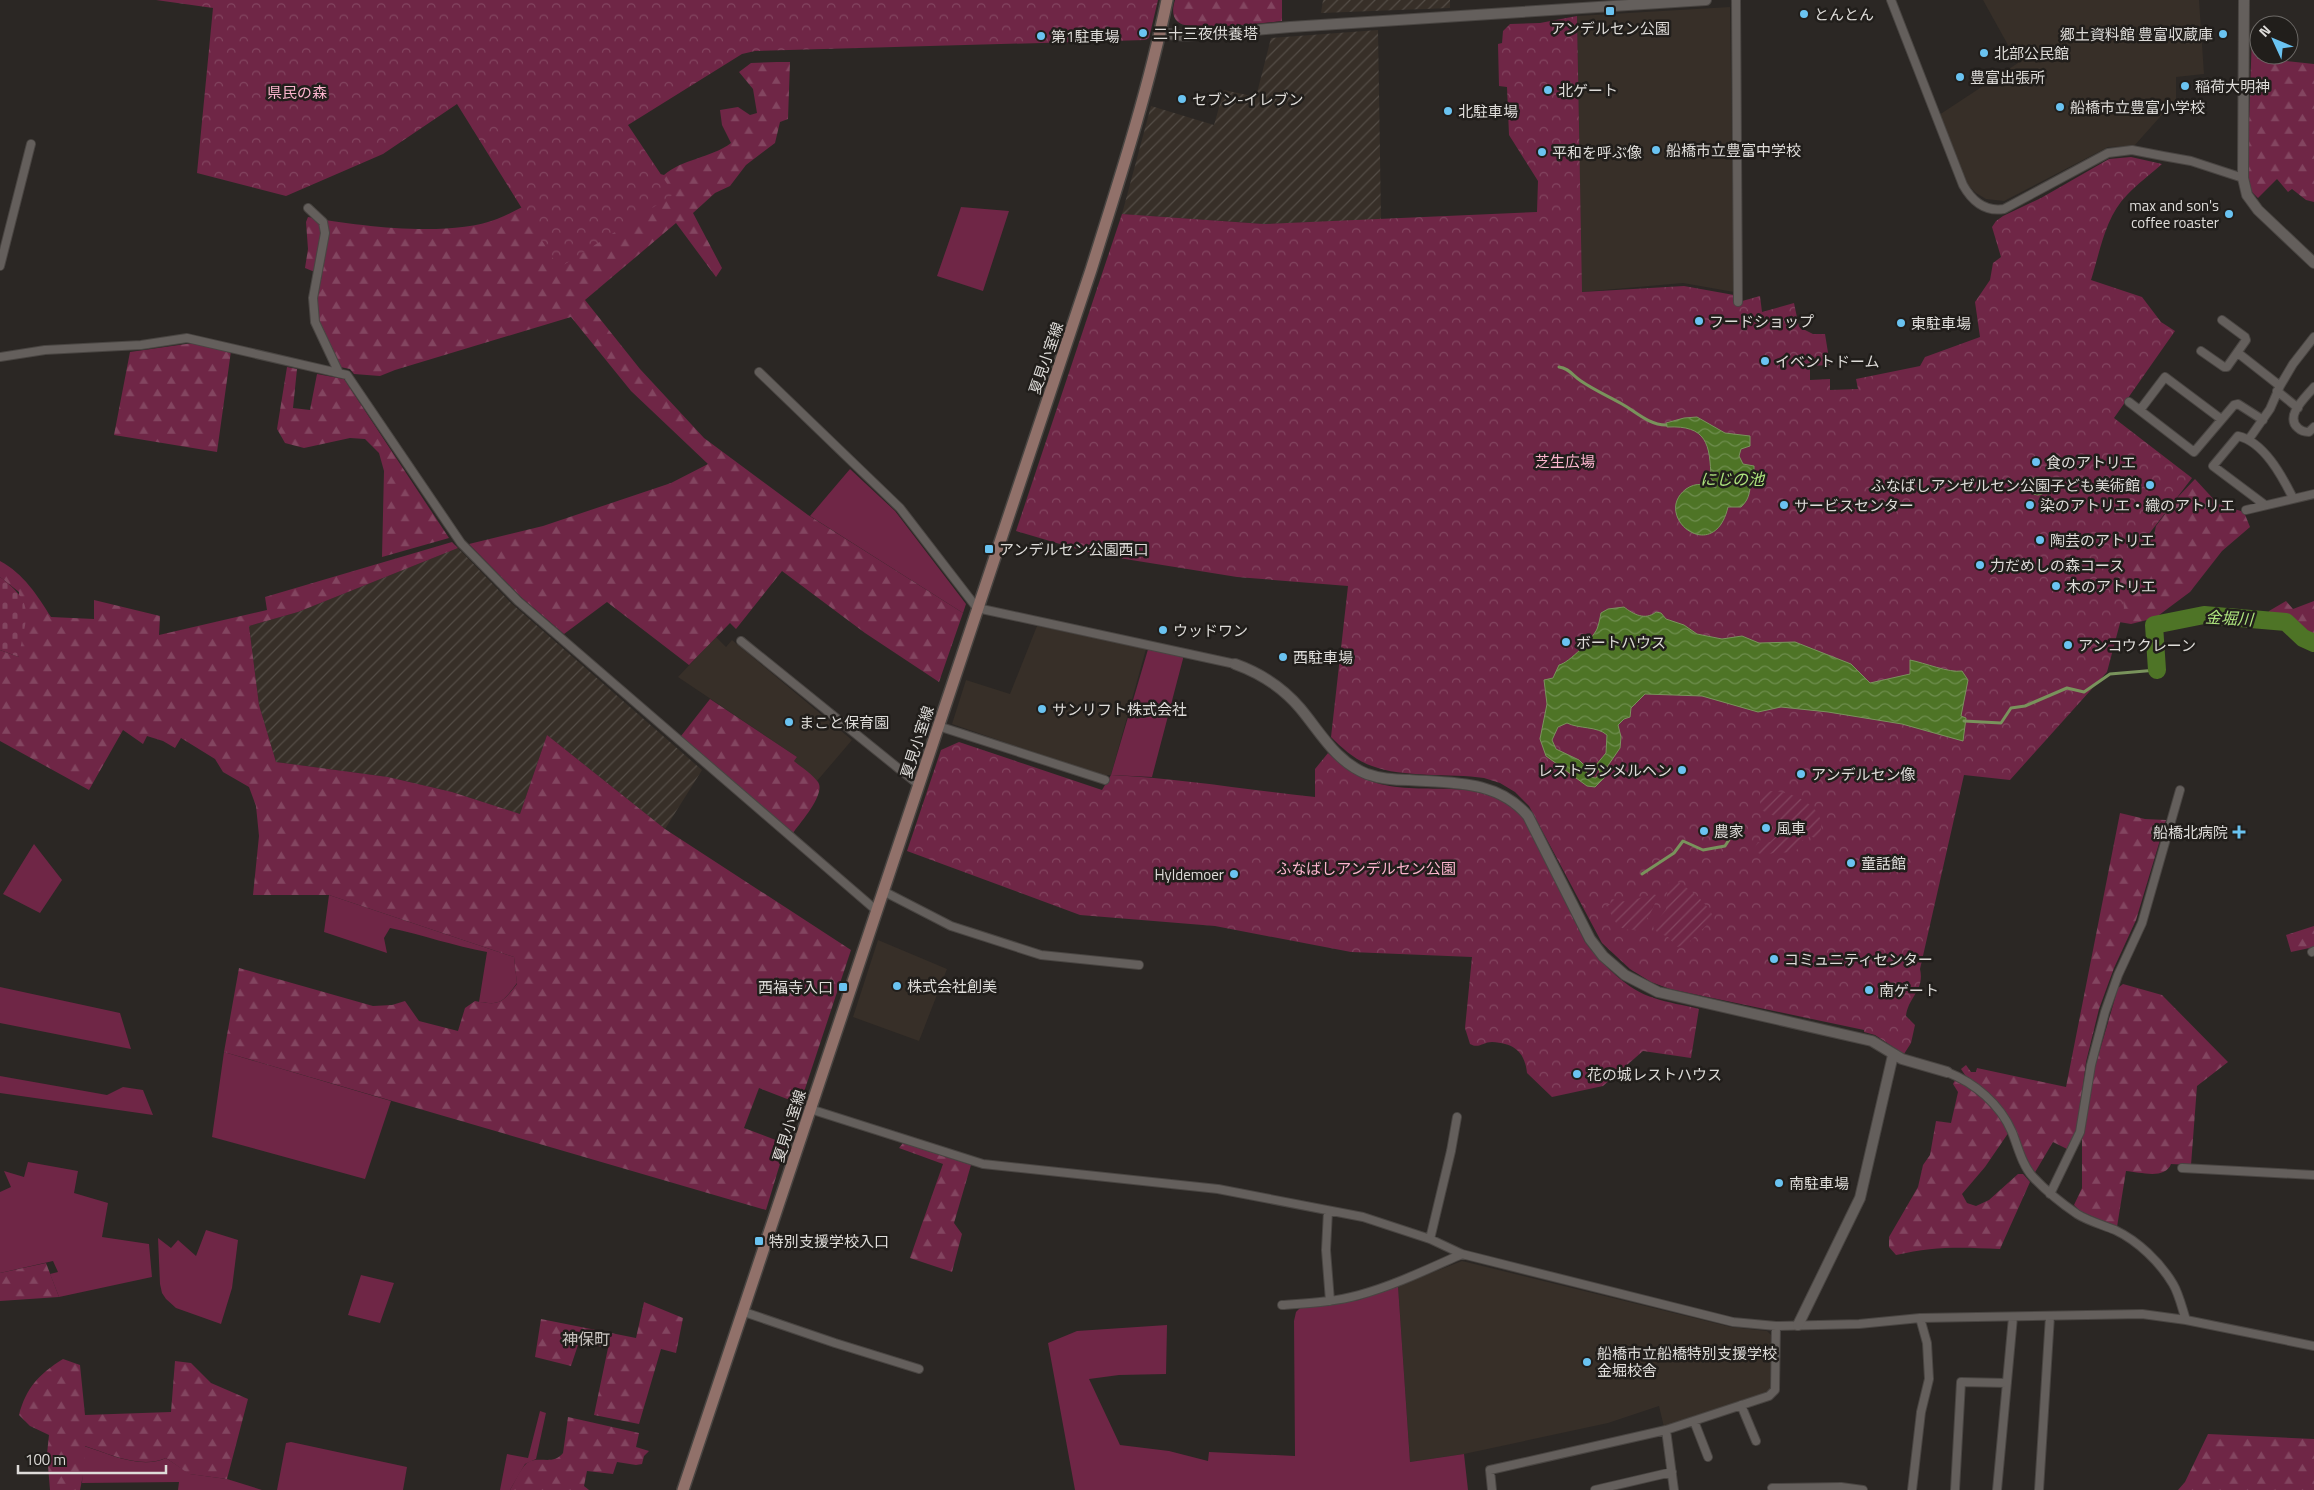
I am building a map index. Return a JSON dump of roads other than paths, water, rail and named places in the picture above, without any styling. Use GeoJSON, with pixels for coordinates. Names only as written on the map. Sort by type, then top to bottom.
{"type":"FeatureCollection","features":[{"type":"Feature","properties":{"kind":"main road","name":"夏見小室線"},"geometry":{"type":"LineString","coordinates":[[683,1490],[1100,245],[1160,32],[1167,0]]}},
{"type":"Feature","properties":{"kind":"street"},"geometry":{"type":"LineString","coordinates":[[1160,32],[1187,36],[1589,3],[1706,0]]}},
{"type":"Feature","properties":{"kind":"street"},"geometry":{"type":"LineString","coordinates":[[1736,0],[1738,302]]}},
{"type":"Feature","properties":{"kind":"street"},"geometry":{"type":"LineString","coordinates":[[1891,0],[1963,185],[1972,198],[1984,207],[1995,210],[2004,209],[2108,152],[2132,150],[2191,161],[2243,178]]}},
{"type":"Feature","properties":{"kind":"street"},"geometry":{"type":"LineString","coordinates":[[2244,0],[2243,178],[2247,195],[2258,210],[2314,263]]}},
{"type":"Feature","properties":{"kind":"street"},"geometry":{"type":"LineString","coordinates":[[0,266],[30,144]]}},
{"type":"Feature","properties":{"kind":"street"},"geometry":{"type":"LineString","coordinates":[[308,208],[323,222],[325,233],[313,298],[315,322],[339,373]]}},
{"type":"Feature","properties":{"kind":"street"},"geometry":{"type":"LineString","coordinates":[[2201,351],[2224,367],[2228,367],[2238,353],[2246,340],[2222,320]]}},
{"type":"Feature","properties":{"kind":"street"},"geometry":{"type":"LineString","coordinates":[[2249,439],[2270,409],[2279,388],[2314,337]]}},
{"type":"Feature","properties":{"kind":"street"},"geometry":{"type":"LineString","coordinates":[[0,357],[45,350],[141,345],[187,338],[347,375],[461,543],[518,601],[877,911]]}},
{"type":"Feature","properties":{"kind":"street"},"geometry":{"type":"LineString","coordinates":[[2238,353],[2279,388],[2298,408]]}},
{"type":"Feature","properties":{"kind":"street"},"geometry":{"type":"LineString","coordinates":[[759,372],[900,508],[977,608],[1235,664],[1258,674],[1280,689],[1300,709],[1339,756],[1367,774],[1389,779],[1464,783],[1483,786],[1518,805],[1528,816],[1590,939],[1603,956],[1632,980],[1668,996],[1872,1041],[1893,1055],[1963,1078],[1979,1089],[2000,1110],[2011,1130],[2023,1162],[2031,1175],[2050,1194],[2078,1214],[2128,1236],[2159,1264],[2174,1285],[2186,1320]]}},
{"type":"Feature","properties":{"kind":"street"},"geometry":{"type":"LineString","coordinates":[[2140,410],[2165,377],[2221,419]]}},
{"type":"Feature","properties":{"kind":"street"},"geometry":{"type":"LineString","coordinates":[[2314,387],[2293,418],[2294,424],[2306,433],[2314,427]]}},
{"type":"Feature","properties":{"kind":"street"},"geometry":{"type":"LineString","coordinates":[[2129,402],[2194,452],[2230,407],[2238,404],[2263,420]]}},
{"type":"Feature","properties":{"kind":"street"},"geometry":{"type":"LineString","coordinates":[[2265,505],[2213,466],[2238,436],[2249,439],[2279,470],[2293,498]]}},
{"type":"Feature","properties":{"kind":"street"},"geometry":{"type":"LineString","coordinates":[[2246,510],[2314,494]]}},
{"type":"Feature","properties":{"kind":"street"},"geometry":{"type":"LineString","coordinates":[[741,641],[919,785]]}},
{"type":"Feature","properties":{"kind":"street"},"geometry":{"type":"LineString","coordinates":[[938,726],[1105,780]]}},
{"type":"Feature","properties":{"kind":"street"},"geometry":{"type":"LineString","coordinates":[[2050,1194],[2080,1132],[2091,1065],[2105,1012],[2118,975],[2142,923],[2180,790]]}},
{"type":"Feature","properties":{"kind":"street"},"geometry":{"type":"LineString","coordinates":[[883,891],[951,926],[1041,955],[1139,965]]}},
{"type":"Feature","properties":{"kind":"street"},"geometry":{"type":"LineString","coordinates":[[1798,1325],[1860,1198],[1893,1055]]}},
{"type":"Feature","properties":{"kind":"street"},"geometry":{"type":"LineString","coordinates":[[810,1109],[983,1164],[1218,1189],[1363,1217],[1430,1239],[1462,1254],[1732,1322],[1776,1326],[1859,1324],[1920,1318],[2142,1314],[2186,1320],[2314,1346]]}},
{"type":"Feature","properties":{"kind":"street"},"geometry":{"type":"LineString","coordinates":[[1430,1239],[1456,1117]]}},
{"type":"Feature","properties":{"kind":"street"},"geometry":{"type":"LineString","coordinates":[[2182,1168],[2314,1175]]}},
{"type":"Feature","properties":{"kind":"street"},"geometry":{"type":"LineString","coordinates":[[1328,1210],[1326,1250],[1330,1301]]}},
{"type":"Feature","properties":{"kind":"street"},"geometry":{"type":"LineString","coordinates":[[1282,1305],[1330,1301],[1358,1295],[1403,1280],[1462,1254]]}},
{"type":"Feature","properties":{"kind":"street"},"geometry":{"type":"LineString","coordinates":[[744,1312],[834,1343],[920,1368]]}},
{"type":"Feature","properties":{"kind":"street"},"geometry":{"type":"LineString","coordinates":[[2039,1490],[2050,1316]]}},
{"type":"Feature","properties":{"kind":"street"},"geometry":{"type":"LineString","coordinates":[[1997,1490],[2013,1317]]}},
{"type":"Feature","properties":{"kind":"street"},"geometry":{"type":"LineString","coordinates":[[1912,1490],[1922,1412],[1929,1379],[1927,1343],[1920,1318]]}},
{"type":"Feature","properties":{"kind":"street"},"geometry":{"type":"LineString","coordinates":[[1492,1490],[1490,1470],[1666,1430],[1768,1396],[1775,1390],[1776,1326]]}},
{"type":"Feature","properties":{"kind":"street"},"geometry":{"type":"LineString","coordinates":[[1955,1490],[1961,1382],[2007,1383]]}},
{"type":"Feature","properties":{"kind":"street"},"geometry":{"type":"LineString","coordinates":[[1741,1405],[1756,1441]]}},
{"type":"Feature","properties":{"kind":"street"},"geometry":{"type":"LineString","coordinates":[[1694,1420],[1708,1457]]}},
{"type":"Feature","properties":{"kind":"street"},"geometry":{"type":"LineString","coordinates":[[1666,1430],[1674,1490]]}},
{"type":"Feature","properties":{"kind":"street"},"geometry":{"type":"LineString","coordinates":[[1595,1490],[1672,1472]]}},
{"type":"Feature","properties":{"kind":"street"},"geometry":{"type":"LineString","coordinates":[[1773,1490],[1772,1488],[1841,1487],[1863,1490]]}},
{"type":"Feature","properties":{"kind":"water","name":"にじの池"},"geometry":{"type":"Polygon","coordinates":[[[1697,417],[1725,433],[1750,436],[1750,446],[1741,449],[1739,456],[1743,464],[1754,466],[1754,474],[1751,475],[1749,492],[1744,504],[1741,507],[1728,507],[1721,525],[1711,533],[1699,535],[1689,531],[1680,522],[1676,512],[1677,500],[1686,489],[1694,485],[1701,484],[1716,488],[1715,482],[1711,479],[1707,447],[1704,439],[1698,433],[1691,429],[1667,427],[1666,423],[1697,417]]]}},
{"type":"Feature","properties":{"kind":"water"},"geometry":{"type":"Polygon","coordinates":[[[2034,477],[2042,477],[2047,482],[2045,493],[2034,495],[2029,490],[2029,482],[2034,477]]]}},
{"type":"Feature","properties":{"kind":"water"},"geometry":{"type":"Polygon","coordinates":[[[1624,607],[1635,614],[1643,616],[1652,615],[1656,612],[1661,613],[1666,619],[1684,625],[1697,634],[1722,639],[1742,636],[1759,643],[1795,642],[1851,664],[1870,683],[1910,674],[1910,660],[1944,669],[1962,671],[1968,680],[1961,716],[1966,718],[1963,741],[1902,724],[1828,712],[1781,707],[1758,712],[1702,696],[1645,694],[1631,708],[1630,717],[1624,719],[1618,725],[1621,737],[1620,748],[1607,767],[1606,776],[1595,787],[1587,786],[1546,756],[1540,739],[1547,704],[1544,680],[1553,678],[1559,665],[1569,660],[1586,644],[1597,629],[1601,613],[1608,609],[1624,607]],[[1567,723],[1558,727],[1552,740],[1556,749],[1579,760],[1585,766],[1588,777],[1596,778],[1600,772],[1596,765],[1606,753],[1607,735],[1598,730],[1567,723]]]}},
{"type":"Feature","properties":{"kind":"waterway"},"geometry":{"type":"LineString","coordinates":[[1559,367],[1566,369],[1586,384],[1648,420],[1666,425]]}},
{"type":"Feature","properties":{"kind":"waterway","name":"金堀川"},"geometry":{"type":"LineString","coordinates":[[2157,670],[2154,625],[2204,615],[2286,622],[2303,638],[2314,643]]}},
{"type":"Feature","properties":{"kind":"waterway"},"geometry":{"type":"LineString","coordinates":[[1964,721],[2001,723],[2011,708],[2025,706],[2067,688],[2084,692],[2110,674],[2157,670]]}},
{"type":"Feature","properties":{"kind":"waterway"},"geometry":{"type":"LineString","coordinates":[[1642,874],[1674,853],[1683,841],[1703,850],[1725,846],[1739,824]]}},
{"type":"Feature","properties":{"kind":"place","name":"アンデルセン公園"},"geometry":{"type":"Point","coordinates":[1610,11]}},
{"type":"Feature","properties":{"kind":"place","name":"とんとん"},"geometry":{"type":"Point","coordinates":[1804,14]}},
{"type":"Feature","properties":{"kind":"place","name":"二十三夜供養塔"},"geometry":{"type":"Point","coordinates":[1143,33]}},
{"type":"Feature","properties":{"kind":"place","name":"郷土資料館 豊富収蔵庫"},"geometry":{"type":"Point","coordinates":[2223,34]}},
{"type":"Feature","properties":{"kind":"place","name":"第1駐車場"},"geometry":{"type":"Point","coordinates":[1041,36]}},
{"type":"Feature","properties":{"kind":"place","name":"北部公民館"},"geometry":{"type":"Point","coordinates":[1984,53]}},
{"type":"Feature","properties":{"kind":"place","name":"豊富出張所"},"geometry":{"type":"Point","coordinates":[1960,77]}},
{"type":"Feature","properties":{"kind":"place","name":"稲荷大明神"},"geometry":{"type":"Point","coordinates":[2185,86]}},
{"type":"Feature","properties":{"kind":"place","name":"北ゲート"},"geometry":{"type":"Point","coordinates":[1548,90]}},
{"type":"Feature","properties":{"kind":"place","name":"セブン-イレブン"},"geometry":{"type":"Point","coordinates":[1182,99]}},
{"type":"Feature","properties":{"kind":"place","name":"船橋市立豊富小学校"},"geometry":{"type":"Point","coordinates":[2060,107]}},
{"type":"Feature","properties":{"kind":"place","name":"北駐車場"},"geometry":{"type":"Point","coordinates":[1448,111]}},
{"type":"Feature","properties":{"kind":"place","name":"船橋市立豊富中学校"},"geometry":{"type":"Point","coordinates":[1656,150]}},
{"type":"Feature","properties":{"kind":"place","name":"平和を呼ぶ像"},"geometry":{"type":"Point","coordinates":[1542,152]}},
{"type":"Feature","properties":{"kind":"place","name":"max and son's coffee roaster"},"geometry":{"type":"Point","coordinates":[2229,214]}},
{"type":"Feature","properties":{"kind":"place","name":"フードショップ"},"geometry":{"type":"Point","coordinates":[1699,321]}},
{"type":"Feature","properties":{"kind":"place","name":"東駐車場"},"geometry":{"type":"Point","coordinates":[1901,323]}},
{"type":"Feature","properties":{"kind":"place","name":"イベントドーム"},"geometry":{"type":"Point","coordinates":[1765,361]}},
{"type":"Feature","properties":{"kind":"place","name":"食のアトリエ"},"geometry":{"type":"Point","coordinates":[2036,462]}},
{"type":"Feature","properties":{"kind":"place","name":"ふなばしアンゼルセン公園子ども美術館"},"geometry":{"type":"Point","coordinates":[2150,485]}},
{"type":"Feature","properties":{"kind":"place","name":"サービスセンター"},"geometry":{"type":"Point","coordinates":[1784,505]}},
{"type":"Feature","properties":{"kind":"place","name":"染のアトリエ・織のアトリエ"},"geometry":{"type":"Point","coordinates":[2030,505]}},
{"type":"Feature","properties":{"kind":"place","name":"陶芸のアトリエ"},"geometry":{"type":"Point","coordinates":[2040,540]}},
{"type":"Feature","properties":{"kind":"place","name":"アンデルセン公園西口"},"geometry":{"type":"Point","coordinates":[989,549]}},
{"type":"Feature","properties":{"kind":"place","name":"力だめしの森コース"},"geometry":{"type":"Point","coordinates":[1980,565]}},
{"type":"Feature","properties":{"kind":"place","name":"木のアトリエ"},"geometry":{"type":"Point","coordinates":[2056,586]}},
{"type":"Feature","properties":{"kind":"place","name":"ウッドワン"},"geometry":{"type":"Point","coordinates":[1163,630]}},
{"type":"Feature","properties":{"kind":"place","name":"ボートハウス"},"geometry":{"type":"Point","coordinates":[1566,642]}},
{"type":"Feature","properties":{"kind":"place","name":"アンコウクレーン"},"geometry":{"type":"Point","coordinates":[2068,645]}},
{"type":"Feature","properties":{"kind":"place","name":"西駐車場"},"geometry":{"type":"Point","coordinates":[1283,657]}},
{"type":"Feature","properties":{"kind":"place","name":"サンリフト株式会社"},"geometry":{"type":"Point","coordinates":[1042,709]}},
{"type":"Feature","properties":{"kind":"place","name":"まこと保育園"},"geometry":{"type":"Point","coordinates":[789,722]}},
{"type":"Feature","properties":{"kind":"place","name":"レストランメルヘン"},"geometry":{"type":"Point","coordinates":[1682,770]}},
{"type":"Feature","properties":{"kind":"place","name":"アンデルセン像"},"geometry":{"type":"Point","coordinates":[1801,774]}},
{"type":"Feature","properties":{"kind":"place","name":"風車"},"geometry":{"type":"Point","coordinates":[1766,828]}},
{"type":"Feature","properties":{"kind":"place","name":"農家"},"geometry":{"type":"Point","coordinates":[1704,831]}},
{"type":"Feature","properties":{"kind":"place","name":"船橋北病院"},"geometry":{"type":"Point","coordinates":[2239,832]}},
{"type":"Feature","properties":{"kind":"place","name":"童話館"},"geometry":{"type":"Point","coordinates":[1851,863]}},
{"type":"Feature","properties":{"kind":"place","name":"Hyldemoer"},"geometry":{"type":"Point","coordinates":[1234,874]}},
{"type":"Feature","properties":{"kind":"place","name":"コミュニティセンター"},"geometry":{"type":"Point","coordinates":[1774,959]}},
{"type":"Feature","properties":{"kind":"place","name":"株式会社創美"},"geometry":{"type":"Point","coordinates":[897,986]}},
{"type":"Feature","properties":{"kind":"place","name":"西福寺入口"},"geometry":{"type":"Point","coordinates":[843,987]}},
{"type":"Feature","properties":{"kind":"place","name":"南ゲート"},"geometry":{"type":"Point","coordinates":[1869,990]}},
{"type":"Feature","properties":{"kind":"place","name":"花の城レストハウス"},"geometry":{"type":"Point","coordinates":[1577,1074]}},
{"type":"Feature","properties":{"kind":"place","name":"南駐車場"},"geometry":{"type":"Point","coordinates":[1779,1183]}},
{"type":"Feature","properties":{"kind":"place","name":"特別支援学校入口"},"geometry":{"type":"Point","coordinates":[759,1241]}},
{"type":"Feature","properties":{"kind":"place","name":"船橋市立船橋特別支援学校 金堀校舎"},"geometry":{"type":"Point","coordinates":[1587,1362]}},
{"type":"Feature","properties":{"kind":"district","name":"神保町"},"geometry":{"type":"Point","coordinates":[586,1339]}},
{"type":"Feature","properties":{"kind":"park label","name":"県民の森"},"geometry":{"type":"Point","coordinates":[297,92]}},
{"type":"Feature","properties":{"kind":"park label","name":"芝生広場"},"geometry":{"type":"Point","coordinates":[1565,461]}},
{"type":"Feature","properties":{"kind":"park label","name":"ふなばしアンデルセン公園"},"geometry":{"type":"Point","coordinates":[1366,868]}}]}
